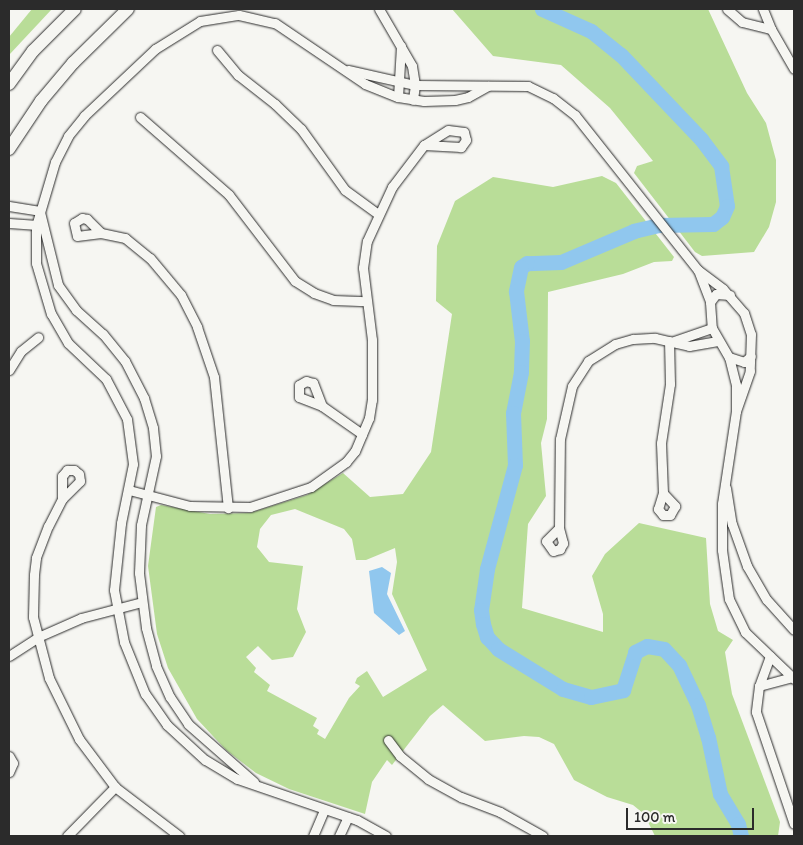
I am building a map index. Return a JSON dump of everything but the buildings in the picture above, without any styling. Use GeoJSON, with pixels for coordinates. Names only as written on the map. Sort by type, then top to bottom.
{"type":"FeatureCollection","features":[{"type":"Feature","properties":{"kind":"main road"},"geometry":{"type":"LineString","coordinates":[[9,84],[33,51],[74,9]]}},
{"type":"Feature","properties":{"kind":"main road"},"geometry":{"type":"LineString","coordinates":[[9,149],[41,101],[73,63],[128,9]]}},
{"type":"Feature","properties":{"kind":"street"},"geometry":{"type":"LineString","coordinates":[[379,9],[412,66],[415,85],[413,100]]}},
{"type":"Feature","properties":{"kind":"street"},"geometry":{"type":"LineString","coordinates":[[727,9],[742,22],[771,29]]}},
{"type":"Feature","properties":{"kind":"street"},"geometry":{"type":"LineString","coordinates":[[763,9],[771,29],[794,69]]}},
{"type":"Feature","properties":{"kind":"street"},"geometry":{"type":"LineString","coordinates":[[386,836],[348,817],[237,778],[205,760],[178,738],[154,710],[129,660],[116,607],[114,590],[121,523],[130,490],[133,450],[127,419],[106,379],[68,343],[51,314],[36,263],[40,211],[55,162],[68,136],[84,116],[156,49],[200,21],[239,16],[275,23],[365,84],[398,97],[413,100],[454,100],[468,97],[488,86]]}},
{"type":"Feature","properties":{"kind":"street"},"geometry":{"type":"LineString","coordinates":[[398,97],[401,46]]}},
{"type":"Feature","properties":{"kind":"street"},"geometry":{"type":"LineString","coordinates":[[217,50],[238,75],[275,104],[301,128],[345,190],[378,214]]}},
{"type":"Feature","properties":{"kind":"street"},"geometry":{"type":"LineString","coordinates":[[345,69],[415,85],[528,86],[541,91],[566,107],[582,122],[698,270],[730,296],[748,323],[751,356],[747,385],[736,411]]}},
{"type":"Feature","properties":{"kind":"street"},"geometry":{"type":"LineString","coordinates":[[140,117],[229,195],[295,281],[328,298],[366,301]]}},
{"type":"Feature","properties":{"kind":"street"},"geometry":{"type":"LineString","coordinates":[[130,490],[190,506],[228,508],[281,500],[323,481],[346,462],[369,418],[373,386],[372,340],[366,301],[364,254],[378,214],[399,175],[424,145]]}},
{"type":"Feature","properties":{"kind":"street"},"geometry":{"type":"LineString","coordinates":[[9,206],[40,211]]}},
{"type":"Feature","properties":{"kind":"street"},"geometry":{"type":"LineString","coordinates":[[9,223],[40,225]]}},
{"type":"Feature","properties":{"kind":"street"},"geometry":{"type":"LineString","coordinates":[[40,225],[52,272],[65,298],[115,346],[144,398],[156,442],[139,539],[142,602],[156,666],[178,710],[200,735],[254,783]]}},
{"type":"Feature","properties":{"kind":"street"},"geometry":{"type":"LineString","coordinates":[[101,233],[125,238],[150,258],[181,295],[197,327],[214,377],[228,508]]}},
{"type":"Feature","properties":{"kind":"street"},"geometry":{"type":"LineString","coordinates":[[698,270],[710,302],[712,328],[735,371],[736,411],[725,478],[722,550],[729,599],[745,632],[793,678]]}},
{"type":"Feature","properties":{"kind":"street"},"geometry":{"type":"LineString","coordinates":[[710,302],[716,294],[730,296]]}},
{"type":"Feature","properties":{"kind":"street"},"geometry":{"type":"LineString","coordinates":[[672,341],[712,328]]}},
{"type":"Feature","properties":{"kind":"street"},"geometry":{"type":"LineString","coordinates":[[9,370],[21,352],[38,337]]}},
{"type":"Feature","properties":{"kind":"street"},"geometry":{"type":"LineString","coordinates":[[559,528],[560,439],[567,402],[579,372],[597,354],[624,341],[648,338],[672,341],[689,346],[718,340]]}},
{"type":"Feature","properties":{"kind":"street"},"geometry":{"type":"LineString","coordinates":[[663,493],[661,443],[670,384],[672,341]]}},
{"type":"Feature","properties":{"kind":"street"},"geometry":{"type":"LineString","coordinates":[[729,357],[744,362],[751,356]]}},
{"type":"Feature","properties":{"kind":"street"},"geometry":{"type":"LineString","coordinates":[[322,406],[362,434]]}},
{"type":"Feature","properties":{"kind":"street"},"geometry":{"type":"LineString","coordinates":[[725,478],[732,524],[747,566],[767,600],[794,630]]}},
{"type":"Feature","properties":{"kind":"street"},"geometry":{"type":"LineString","coordinates":[[62,499],[36,558],[33,610],[49,678],[67,720],[116,787],[163,832],[179,836]]}},
{"type":"Feature","properties":{"kind":"street"},"geometry":{"type":"LineString","coordinates":[[9,656],[38,637],[80,618],[116,607],[142,602]]}},
{"type":"Feature","properties":{"kind":"street"},"geometry":{"type":"LineString","coordinates":[[770,656],[759,686],[756,712],[794,824]]}},
{"type":"Feature","properties":{"kind":"street"},"geometry":{"type":"LineString","coordinates":[[759,686],[793,678]]}},
{"type":"Feature","properties":{"kind":"street"},"geometry":{"type":"LineString","coordinates":[[388,740],[400,756],[428,779],[500,812],[543,836]]}},
{"type":"Feature","properties":{"kind":"street"},"geometry":{"type":"LineString","coordinates":[[9,756],[13,763],[9,772]]}},
{"type":"Feature","properties":{"kind":"street"},"geometry":{"type":"LineString","coordinates":[[67,836],[116,787]]}},
{"type":"Feature","properties":{"kind":"street"},"geometry":{"type":"LineString","coordinates":[[313,836],[324,810]]}},
{"type":"Feature","properties":{"kind":"street"},"geometry":{"type":"LineString","coordinates":[[339,836],[348,817]]}},
{"type":"Feature","properties":{"kind":"green space"},"geometry":{"type":"Polygon","coordinates":[[[32,9],[52,9],[9,55],[9,37],[32,9]]]}},
{"type":"Feature","properties":{"kind":"green space"},"geometry":{"type":"Polygon","coordinates":[[[452,9],[708,9],[747,93],[766,123],[776,160],[776,202],[769,227],[754,252],[702,256],[695,252],[634,173],[637,166],[653,161],[610,108],[561,65],[493,56],[452,9]]]}},
{"type":"Feature","properties":{"kind":"green space"},"geometry":{"type":"Polygon","coordinates":[[[602,176],[616,183],[674,257],[672,261],[654,262],[623,274],[548,292],[547,419],[541,443],[546,496],[528,524],[522,608],[603,632],[603,614],[592,576],[605,554],[639,523],[706,538],[710,604],[718,631],[733,640],[725,652],[732,694],[780,822],[778,836],[655,836],[644,814],[633,805],[607,797],[574,780],[554,744],[539,737],[524,736],[485,741],[443,705],[430,716],[392,765],[387,760],[372,782],[365,814],[289,789],[256,773],[226,750],[197,719],[168,668],[157,634],[148,566],[156,507],[161,505],[210,514],[250,513],[307,495],[343,473],[370,497],[403,494],[431,452],[452,314],[436,301],[437,246],[455,201],[493,177],[553,187],[602,176]],[[295,509],[271,515],[260,529],[257,547],[269,562],[303,566],[297,609],[306,632],[293,657],[272,660],[258,646],[246,657],[256,668],[254,672],[270,685],[267,691],[317,718],[313,726],[319,730],[317,734],[325,739],[349,698],[360,686],[355,683],[357,678],[367,671],[383,697],[427,670],[392,594],[397,562],[395,548],[366,560],[356,560],[352,539],[344,529],[295,509]]]}},
{"type":"Feature","properties":{"kind":"water"},"geometry":{"type":"Polygon","coordinates":[[[382,567],[391,573],[387,594],[405,631],[399,635],[374,613],[369,571],[382,567]]]}},
{"type":"Feature","properties":{"kind":"waterway"},"geometry":{"type":"LineString","coordinates":[[542,9],[591,31],[621,55],[701,139],[721,166],[727,206],[722,217],[713,224],[659,225],[634,231],[561,262],[527,263],[521,267],[516,291],[522,341],[521,372],[513,413],[515,465],[487,569],[481,610],[483,624],[487,637],[498,649],[563,689],[591,697],[623,690],[635,652],[647,646],[664,649],[679,665],[698,705],[708,737],[720,794],[738,824],[741,836]]}}]}
